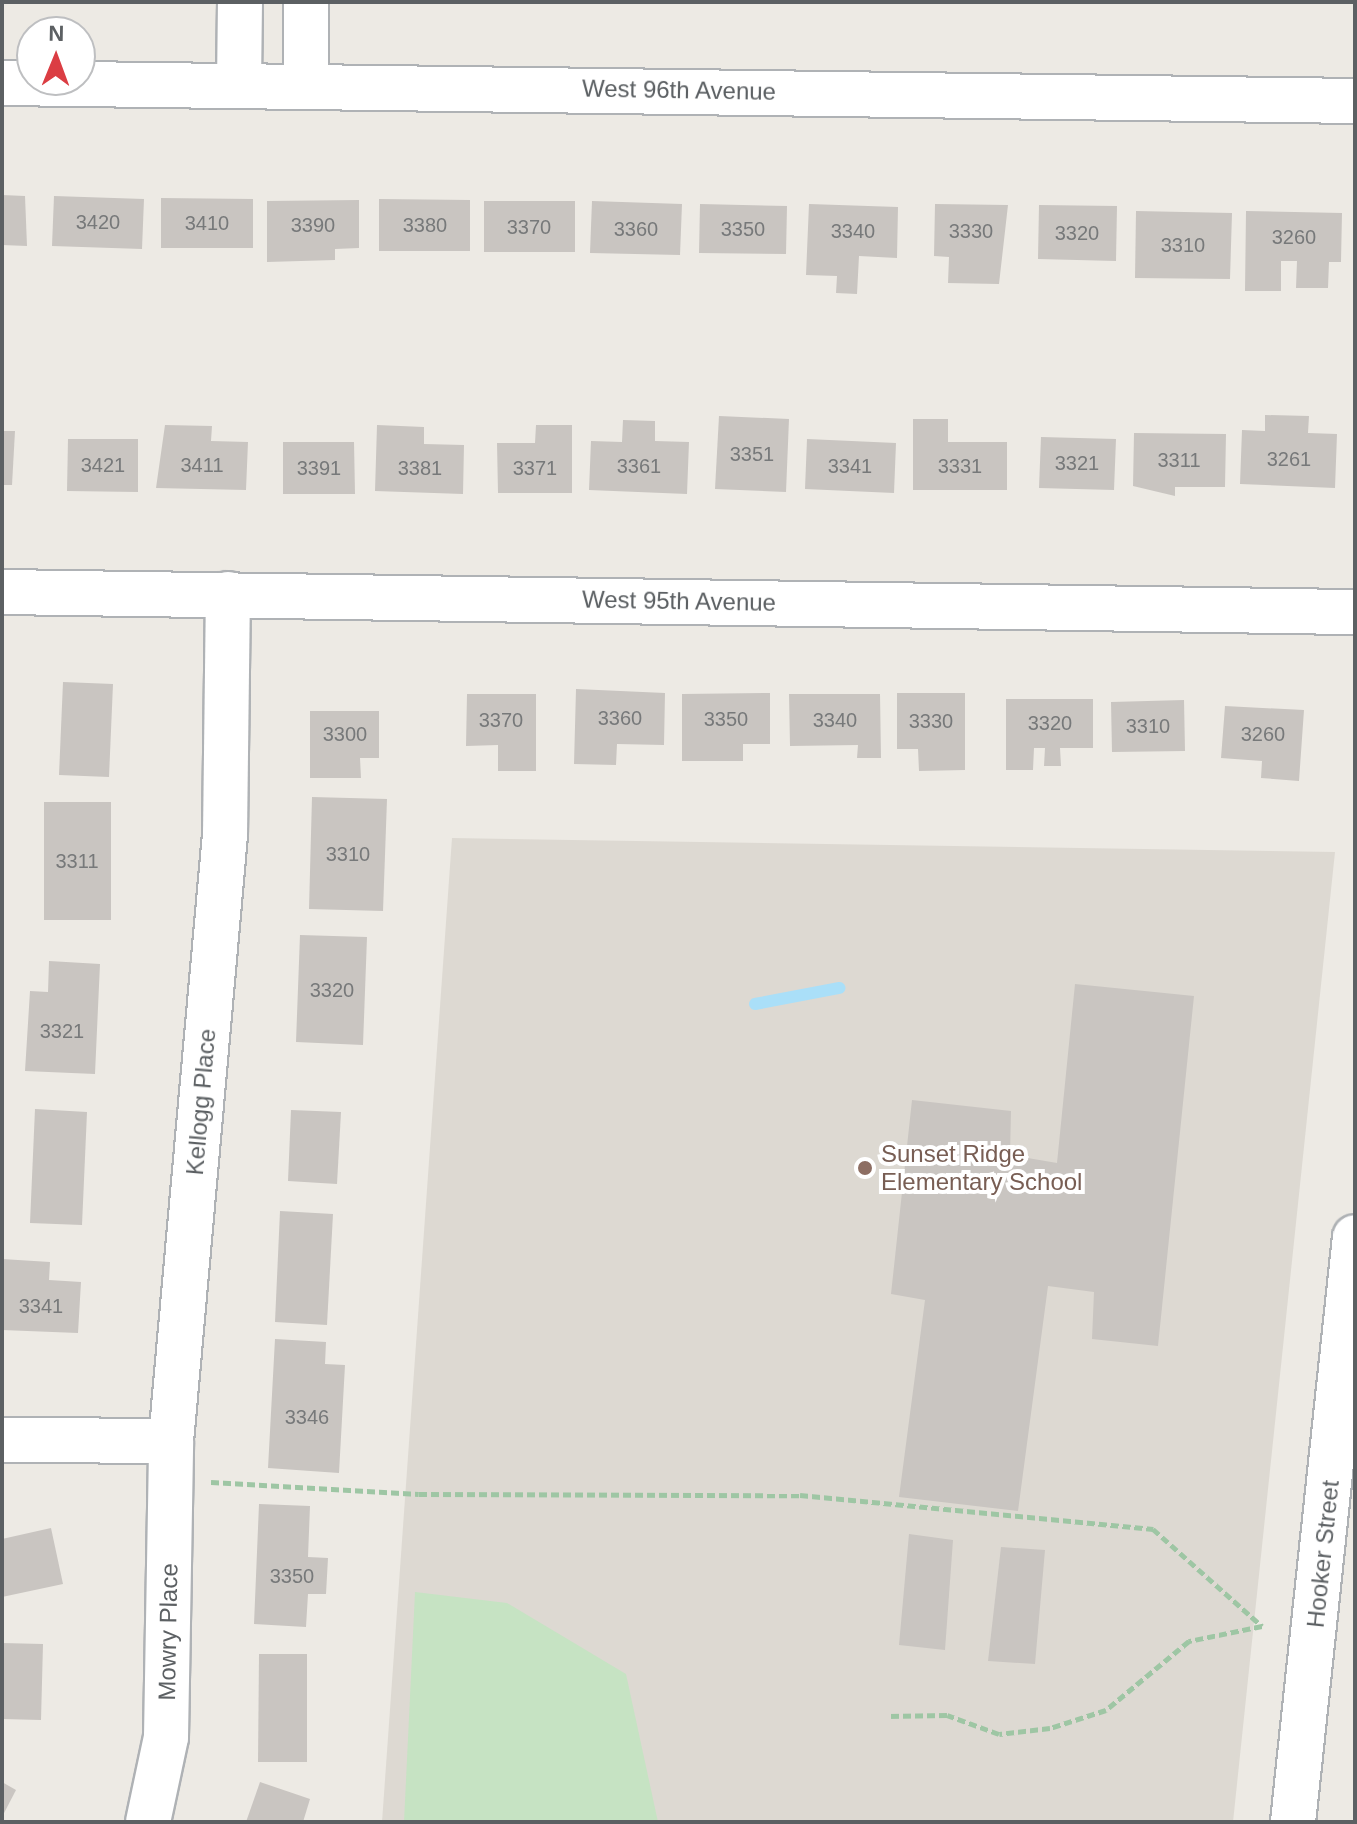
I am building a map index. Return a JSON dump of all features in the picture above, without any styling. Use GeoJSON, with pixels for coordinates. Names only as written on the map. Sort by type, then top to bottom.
{"type":"FeatureCollection","features":[{"type":"Feature","properties":{"kind":"street"},"geometry":{"type":"LineString","coordinates":[[239,84],[240,2]]}},
{"type":"Feature","properties":{"kind":"street"},"geometry":{"type":"LineString","coordinates":[[306,2],[306,85]]}},
{"type":"Feature","properties":{"kind":"street","name":"West 96th Avenue"},"geometry":{"type":"LineString","coordinates":[[2,83],[1355,101]]}},
{"type":"Feature","properties":{"kind":"street","name":"West 95th Avenue"},"geometry":{"type":"LineString","coordinates":[[2,592],[1355,612]]}},
{"type":"Feature","properties":{"kind":"street","name":"Kellogg Place"},"geometry":{"type":"LineString","coordinates":[[171,1441],[225,835],[228,594]]}},
{"type":"Feature","properties":{"kind":"street","name":"Hooker Street"},"geometry":{"type":"LineString","coordinates":[[1293,1822],[1338,1588],[1355,1237]]}},
{"type":"Feature","properties":{"kind":"street"},"geometry":{"type":"LineString","coordinates":[[2,1440],[171,1441]]}},
{"type":"Feature","properties":{"kind":"street","name":"Mowry Place"},"geometry":{"type":"LineString","coordinates":[[148,1822],[166,1737],[171,1441]]}},
{"type":"Feature","properties":{"kind":"path"},"geometry":{"type":"LineString","coordinates":[[198,1482],[419,1494],[800,1495],[1153,1529],[1262,1626],[1189,1641],[1106,1710],[1050,1728],[999,1734],[947,1715],[888,1716]]}},
{"type":"Feature","properties":{"kind":"shaded area","name":"Sunset Ridge Elementary School"},"geometry":{"type":"Polygon","coordinates":[[[452,838],[1335,852],[1233,1822],[382,1822],[452,838]]]}},
{"type":"Feature","properties":{"kind":"green space"},"geometry":{"type":"Polygon","coordinates":[[[415,1592],[507,1603],[626,1674],[658,1822],[404,1822],[415,1592]]]}},
{"type":"Feature","properties":{"kind":"building"},"geometry":{"type":"Polygon","coordinates":[[[2,195],[25,196],[27,246],[2,245],[2,195]]]}},
{"type":"Feature","properties":{"kind":"building"},"geometry":{"type":"Polygon","coordinates":[[[54,196],[144,199],[142,249],[52,246],[54,196]]]}},
{"type":"Feature","properties":{"kind":"building"},"geometry":{"type":"Polygon","coordinates":[[[161,198],[253,199],[253,248],[161,248],[161,198]]]}},
{"type":"Feature","properties":{"kind":"building"},"geometry":{"type":"Polygon","coordinates":[[[379,199],[470,200],[470,251],[379,251],[379,199]]]}},
{"type":"Feature","properties":{"kind":"building"},"geometry":{"type":"Polygon","coordinates":[[[359,200],[359,248],[335,249],[335,260],[267,262],[267,201],[359,200]]]}},
{"type":"Feature","properties":{"kind":"building"},"geometry":{"type":"Polygon","coordinates":[[[484,201],[575,201],[575,252],[484,252],[484,201]]]}},
{"type":"Feature","properties":{"kind":"building"},"geometry":{"type":"Polygon","coordinates":[[[592,201],[682,204],[680,255],[590,253],[592,201]]]}},
{"type":"Feature","properties":{"kind":"building"},"geometry":{"type":"Polygon","coordinates":[[[700,204],[787,206],[786,254],[699,253],[700,204]]]}},
{"type":"Feature","properties":{"kind":"building"},"geometry":{"type":"Polygon","coordinates":[[[809,204],[898,207],[897,258],[859,256],[857,294],[836,293],[837,276],[806,275],[809,204]]]}},
{"type":"Feature","properties":{"kind":"building"},"geometry":{"type":"Polygon","coordinates":[[[935,204],[1008,205],[999,284],[948,283],[949,257],[934,256],[935,204]]]}},
{"type":"Feature","properties":{"kind":"building"},"geometry":{"type":"Polygon","coordinates":[[[1039,205],[1117,206],[1116,261],[1038,259],[1039,205]]]}},
{"type":"Feature","properties":{"kind":"building"},"geometry":{"type":"Polygon","coordinates":[[[1136,211],[1232,213],[1230,279],[1135,278],[1136,211]]]}},
{"type":"Feature","properties":{"kind":"building"},"geometry":{"type":"Polygon","coordinates":[[[1246,211],[1342,213],[1341,262],[1329,262],[1328,288],[1296,288],[1297,261],[1281,261],[1281,291],[1245,291],[1246,211]]]}},
{"type":"Feature","properties":{"kind":"building"},"geometry":{"type":"Polygon","coordinates":[[[1265,415],[1309,416],[1308,433],[1337,434],[1335,488],[1240,484],[1242,430],[1265,431],[1265,415]]]}},
{"type":"Feature","properties":{"kind":"building"},"geometry":{"type":"Polygon","coordinates":[[[719,416],[789,419],[786,492],[715,489],[719,416]]]}},
{"type":"Feature","properties":{"kind":"building"},"geometry":{"type":"Polygon","coordinates":[[[913,419],[948,419],[948,442],[1007,442],[1007,490],[913,490],[913,419]]]}},
{"type":"Feature","properties":{"kind":"building"},"geometry":{"type":"Polygon","coordinates":[[[623,420],[655,421],[655,441],[689,442],[687,494],[589,490],[591,441],[622,442],[623,420]]]}},
{"type":"Feature","properties":{"kind":"building"},"geometry":{"type":"Polygon","coordinates":[[[165,425],[212,426],[211,441],[248,442],[246,490],[156,488],[165,425]]]}},
{"type":"Feature","properties":{"kind":"building"},"geometry":{"type":"Polygon","coordinates":[[[377,425],[424,427],[424,444],[464,445],[463,494],[375,491],[377,425]]]}},
{"type":"Feature","properties":{"kind":"building"},"geometry":{"type":"Polygon","coordinates":[[[536,425],[572,425],[572,493],[498,493],[497,443],[535,443],[536,425]]]}},
{"type":"Feature","properties":{"kind":"building"},"geometry":{"type":"Polygon","coordinates":[[[2,431],[15,431],[12,485],[2,485],[2,431]]]}},
{"type":"Feature","properties":{"kind":"building"},"geometry":{"type":"Polygon","coordinates":[[[1134,433],[1226,434],[1225,487],[1175,487],[1175,496],[1133,486],[1134,433]]]}},
{"type":"Feature","properties":{"kind":"building"},"geometry":{"type":"Polygon","coordinates":[[[1041,437],[1116,439],[1114,490],[1039,488],[1041,437]]]}},
{"type":"Feature","properties":{"kind":"building"},"geometry":{"type":"Polygon","coordinates":[[[68,439],[138,439],[138,492],[67,491],[68,439]]]}},
{"type":"Feature","properties":{"kind":"building"},"geometry":{"type":"Polygon","coordinates":[[[807,439],[896,443],[894,493],[805,489],[807,439]]]}},
{"type":"Feature","properties":{"kind":"building"},"geometry":{"type":"Polygon","coordinates":[[[283,442],[354,442],[355,494],[283,494],[283,442]]]}},
{"type":"Feature","properties":{"kind":"building"},"geometry":{"type":"Polygon","coordinates":[[[63,682],[113,684],[109,777],[59,775],[63,682]]]}},
{"type":"Feature","properties":{"kind":"building"},"geometry":{"type":"Polygon","coordinates":[[[576,689],[665,693],[664,745],[617,744],[616,765],[574,764],[576,689]]]}},
{"type":"Feature","properties":{"kind":"building"},"geometry":{"type":"Polygon","coordinates":[[[770,693],[770,744],[743,744],[743,761],[682,761],[682,694],[770,693]]]}},
{"type":"Feature","properties":{"kind":"building"},"geometry":{"type":"Polygon","coordinates":[[[897,693],[965,693],[965,770],[919,771],[918,749],[897,749],[897,693]]]}},
{"type":"Feature","properties":{"kind":"building"},"geometry":{"type":"Polygon","coordinates":[[[467,694],[536,694],[536,771],[498,771],[498,745],[466,746],[467,694]]]}},
{"type":"Feature","properties":{"kind":"building"},"geometry":{"type":"Polygon","coordinates":[[[789,694],[880,694],[881,758],[857,758],[858,745],[790,746],[789,694]]]}},
{"type":"Feature","properties":{"kind":"building"},"geometry":{"type":"Polygon","coordinates":[[[1006,699],[1093,699],[1093,748],[1060,748],[1061,766],[1044,766],[1045,748],[1034,748],[1033,770],[1006,770],[1006,699]]]}},
{"type":"Feature","properties":{"kind":"building"},"geometry":{"type":"Polygon","coordinates":[[[1184,700],[1185,751],[1112,752],[1111,702],[1184,700]]]}},
{"type":"Feature","properties":{"kind":"building"},"geometry":{"type":"Polygon","coordinates":[[[1225,706],[1304,710],[1299,781],[1261,778],[1262,761],[1221,758],[1225,706]]]}},
{"type":"Feature","properties":{"kind":"building"},"geometry":{"type":"Polygon","coordinates":[[[310,711],[379,711],[379,758],[360,758],[361,778],[310,778],[310,711]]]}},
{"type":"Feature","properties":{"kind":"building"},"geometry":{"type":"Polygon","coordinates":[[[312,797],[387,799],[383,911],[309,909],[312,797]]]}},
{"type":"Feature","properties":{"kind":"building"},"geometry":{"type":"Polygon","coordinates":[[[44,802],[111,802],[111,920],[44,920],[44,802]]]}},
{"type":"Feature","properties":{"kind":"building"},"geometry":{"type":"Polygon","coordinates":[[[300,935],[367,937],[363,1045],[296,1042],[300,935]]]}},
{"type":"Feature","properties":{"kind":"building"},"geometry":{"type":"Polygon","coordinates":[[[49,961],[100,964],[95,1074],[25,1071],[30,991],[48,992],[49,961]]]}},
{"type":"Feature","properties":{"kind":"building"},"geometry":{"type":"Polygon","coordinates":[[[1075,984],[1194,996],[1158,1346],[1092,1339],[1094,1292],[1048,1286],[1018,1511],[899,1497],[925,1300],[891,1294],[912,1100],[1011,1111],[1010,1155],[1057,1163],[1075,984]]]}},
{"type":"Feature","properties":{"kind":"building"},"geometry":{"type":"Polygon","coordinates":[[[35,1109],[87,1112],[82,1225],[30,1223],[35,1109]]]}},
{"type":"Feature","properties":{"kind":"building"},"geometry":{"type":"Polygon","coordinates":[[[291,1110],[341,1112],[337,1184],[288,1181],[291,1110]]]}},
{"type":"Feature","properties":{"kind":"building"},"geometry":{"type":"Polygon","coordinates":[[[280,1211],[333,1214],[327,1325],[275,1322],[280,1211]]]}},
{"type":"Feature","properties":{"kind":"building"},"geometry":{"type":"Polygon","coordinates":[[[2,1259],[50,1262],[49,1280],[81,1282],[78,1333],[2,1330],[2,1259]]]}},
{"type":"Feature","properties":{"kind":"building"},"geometry":{"type":"Polygon","coordinates":[[[275,1339],[326,1342],[325,1364],[345,1365],[339,1473],[268,1468],[275,1339]]]}},
{"type":"Feature","properties":{"kind":"building"},"geometry":{"type":"Polygon","coordinates":[[[259,1504],[310,1506],[308,1557],[328,1558],[326,1594],[308,1594],[306,1627],[254,1624],[259,1504]]]}},
{"type":"Feature","properties":{"kind":"building"},"geometry":{"type":"Polygon","coordinates":[[[51,1528],[63,1584],[2,1597],[2,1539],[51,1528]]]}},
{"type":"Feature","properties":{"kind":"building"},"geometry":{"type":"Polygon","coordinates":[[[909,1534],[953,1540],[945,1650],[899,1645],[909,1534]]]}},
{"type":"Feature","properties":{"kind":"building"},"geometry":{"type":"Polygon","coordinates":[[[1001,1547],[1045,1550],[1035,1664],[988,1661],[1001,1547]]]}},
{"type":"Feature","properties":{"kind":"building"},"geometry":{"type":"Polygon","coordinates":[[[2,1643],[43,1644],[41,1720],[2,1719],[2,1643]]]}},
{"type":"Feature","properties":{"kind":"building"},"geometry":{"type":"Polygon","coordinates":[[[259,1654],[307,1654],[307,1762],[258,1762],[259,1654]]]}},
{"type":"Feature","properties":{"kind":"building"},"geometry":{"type":"Polygon","coordinates":[[[2,1782],[16,1790],[2,1817],[2,1782]]]}},
{"type":"Feature","properties":{"kind":"building"},"geometry":{"type":"Polygon","coordinates":[[[260,1782],[310,1799],[303,1822],[246,1822],[260,1782]]]}},
{"type":"Feature","properties":{"kind":"waterway"},"geometry":{"type":"LineString","coordinates":[[755,1004],[839,988]]}},
{"type":"Feature","properties":{"kind":"place","name":"Sunset Ridge Elementary School"},"geometry":{"type":"Point","coordinates":[865,1168]}}]}
